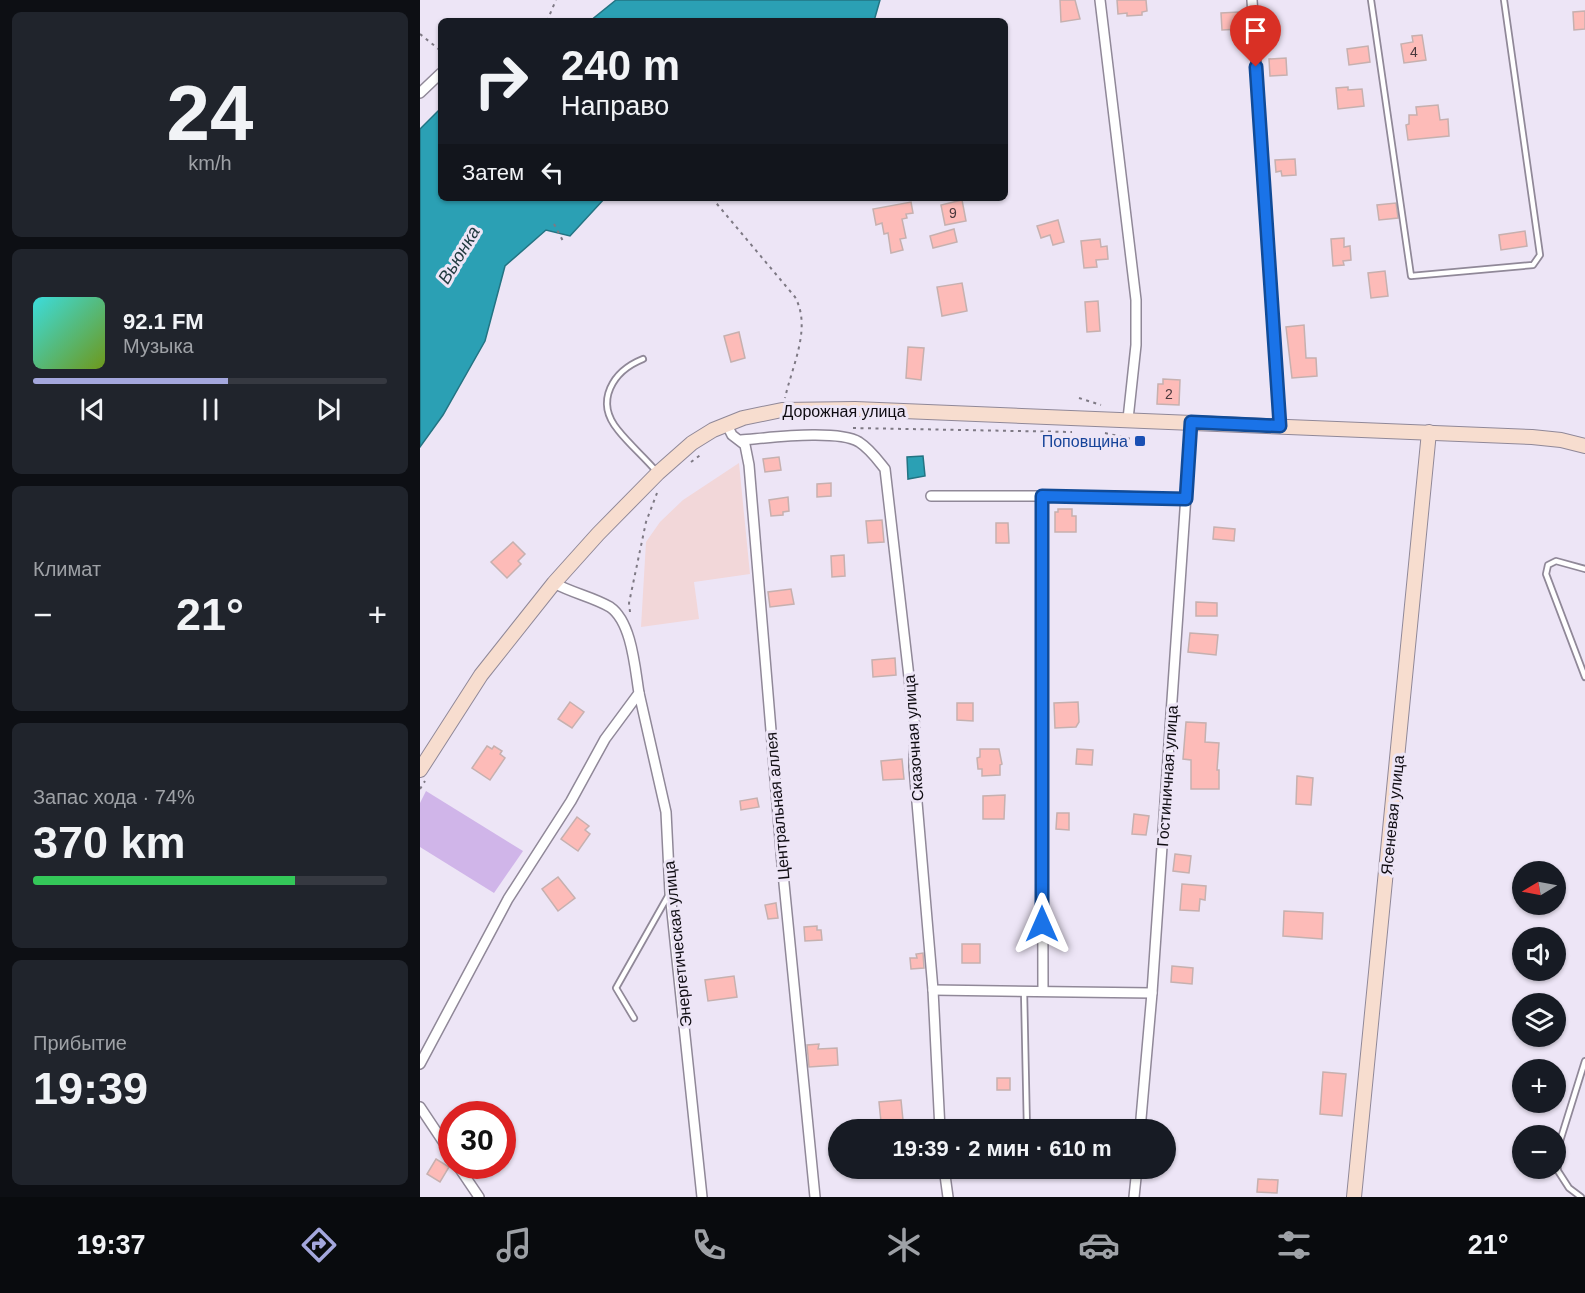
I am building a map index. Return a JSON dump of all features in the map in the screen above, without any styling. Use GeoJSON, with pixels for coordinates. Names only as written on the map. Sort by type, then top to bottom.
{"type":"FeatureCollection","features":[{"type":"Feature","properties":{"kind":"main road","name":"Дорожная улица"},"geometry":{"type":"LineString","coordinates":[[423,774],[481,675],[554,583],[661,479],[692,443],[726,423],[762,412],[855,409],[1128,419],[1547,438],[1585,446]]}},
{"type":"Feature","properties":{"kind":"main road","name":"Ясеневая улица"},"geometry":{"type":"LineString","coordinates":[[1354,1197],[1429,432]]}},
{"type":"Feature","properties":{"kind":"street"},"geometry":{"type":"LineString","coordinates":[[1100,0],[1136,300],[1136,345],[1128,419]]}},
{"type":"Feature","properties":{"kind":"street"},"geometry":{"type":"LineString","coordinates":[[1252,0],[1280,426]]}},
{"type":"Feature","properties":{"kind":"street"},"geometry":{"type":"LineString","coordinates":[[420,93],[438,76]]}},
{"type":"Feature","properties":{"kind":"street","name":"Гостиничная улица"},"geometry":{"type":"LineString","coordinates":[[1141,1119],[1152,993],[1191,422]]}},
{"type":"Feature","properties":{"kind":"street","name":"Центральная аллея"},"geometry":{"type":"LineString","coordinates":[[726,423],[732,435],[745,445],[749,465],[782,863],[815,1197]]}},
{"type":"Feature","properties":{"kind":"street","name":"Сказочная улица"},"geometry":{"type":"LineString","coordinates":[[741,440],[832,435],[857,441],[871,452],[885,469],[915,729],[914,767],[933,990],[939,1119]]}},
{"type":"Feature","properties":{"kind":"street"},"geometry":{"type":"LineString","coordinates":[[931,496],[1186,499]]}},
{"type":"Feature","properties":{"kind":"street"},"geometry":{"type":"LineString","coordinates":[[1042,496],[1043,990]]}},
{"type":"Feature","properties":{"kind":"street","name":"Энергетическая улица"},"geometry":{"type":"LineString","coordinates":[[554,583],[616,612],[631,642],[639,693],[666,812],[670,893],[702,1197]]}},
{"type":"Feature","properties":{"kind":"street"},"geometry":{"type":"LineString","coordinates":[[420,1064],[508,899],[571,801],[605,739],[639,693]]}},
{"type":"Feature","properties":{"kind":"street"},"geometry":{"type":"LineString","coordinates":[[933,990],[1152,993]]}},
{"type":"Feature","properties":{"kind":"street"},"geometry":{"type":"LineString","coordinates":[[420,1107],[438,1134]]}},
{"type":"Feature","properties":{"kind":"street"},"geometry":{"type":"LineString","coordinates":[[467,1179],[479,1197]]}},
{"type":"Feature","properties":{"kind":"street"},"geometry":{"type":"LineString","coordinates":[[946,1179],[948,1197]]}},
{"type":"Feature","properties":{"kind":"street"},"geometry":{"type":"LineString","coordinates":[[1134,1197],[1136,1179]]}},
{"type":"Feature","properties":{"kind":"lane"},"geometry":{"type":"LineString","coordinates":[[1371,0],[1411,276],[1533,265],[1540,255],[1504,0]]}},
{"type":"Feature","properties":{"kind":"lane"},"geometry":{"type":"LineString","coordinates":[[643,359],[625,368],[613,381],[608,398],[609,409],[617,429],[661,479]]}},
{"type":"Feature","properties":{"kind":"lane"},"geometry":{"type":"LineString","coordinates":[[1585,569],[1556,561],[1548,565],[1546,574],[1585,677]]}},
{"type":"Feature","properties":{"kind":"lane"},"geometry":{"type":"LineString","coordinates":[[634,1018],[616,988],[670,893]]}},
{"type":"Feature","properties":{"kind":"lane"},"geometry":{"type":"LineString","coordinates":[[1024,990],[1027,1119]]}},
{"type":"Feature","properties":{"kind":"lane"},"geometry":{"type":"LineString","coordinates":[[1581,1197],[1569,1188],[1558,1171],[1556,1154],[1585,1061]]}},
{"type":"Feature","properties":{"kind":"path"},"geometry":{"type":"LineString","coordinates":[[548,18],[556,0]]}},
{"type":"Feature","properties":{"kind":"path"},"geometry":{"type":"LineString","coordinates":[[420,34],[438,49]]}},
{"type":"Feature","properties":{"kind":"path"},"geometry":{"type":"LineString","coordinates":[[715,201],[795,297],[801,308],[803,331],[782,410]]}},
{"type":"Feature","properties":{"kind":"path"},"geometry":{"type":"LineString","coordinates":[[554,224],[563,241]]}},
{"type":"Feature","properties":{"kind":"path"},"geometry":{"type":"LineString","coordinates":[[1079,398],[1101,405]]}},
{"type":"Feature","properties":{"kind":"path"},"geometry":{"type":"LineString","coordinates":[[852,428],[1078,432]]}},
{"type":"Feature","properties":{"kind":"path"},"geometry":{"type":"LineString","coordinates":[[1101,432],[1140,441]]}},
{"type":"Feature","properties":{"kind":"path"},"geometry":{"type":"LineString","coordinates":[[688,465],[703,452]]}},
{"type":"Feature","properties":{"kind":"path"},"geometry":{"type":"LineString","coordinates":[[630,612],[629,603],[646,522],[661,479]]}},
{"type":"Feature","properties":{"kind":"path"},"geometry":{"type":"LineString","coordinates":[[650,500],[657,493]]}},
{"type":"Feature","properties":{"kind":"path"},"geometry":{"type":"LineString","coordinates":[[420,789],[423,774]]}},
{"type":"Feature","properties":{"kind":"shaded area"},"geometry":{"type":"Polygon","coordinates":[[[739,463],[750,574],[694,582],[699,619],[641,627],[646,542],[660,522],[683,500],[739,463]]]}},
{"type":"Feature","properties":{"kind":"shaded area"},"geometry":{"type":"Polygon","coordinates":[[[426,791],[523,851],[494,893],[420,847],[420,803],[426,791]]]}},
{"type":"Feature","properties":{"kind":"water"},"geometry":{"type":"Polygon","coordinates":[[[616,0],[880,0],[875,18],[594,18],[616,0]]]}},
{"type":"Feature","properties":{"kind":"water","name":"Вьюнка"},"geometry":{"type":"Polygon","coordinates":[[[438,111],[438,201],[602,201],[570,236],[546,230],[505,266],[485,341],[443,415],[420,447],[420,129],[438,111]]]}},
{"type":"Feature","properties":{"kind":"water"},"geometry":{"type":"Polygon","coordinates":[[[923,456],[925,476],[908,479],[907,457],[923,456]]]}},
{"type":"Feature","properties":{"kind":"building"},"geometry":{"type":"Polygon","coordinates":[[[1060,0],[1075,0],[1080,19],[1061,22],[1060,0]]]}},
{"type":"Feature","properties":{"kind":"building"},"geometry":{"type":"Polygon","coordinates":[[[1117,0],[1146,0],[1147,11],[1142,12],[1142,15],[1118,14],[1117,0]]]}},
{"type":"Feature","properties":{"kind":"building"},"geometry":{"type":"Polygon","coordinates":[[[1585,11],[1585,29],[1574,30],[1573,12],[1585,11]]]}},
{"type":"Feature","properties":{"kind":"building"},"geometry":{"type":"Polygon","coordinates":[[[1239,12],[1240,29],[1222,30],[1221,13],[1239,12]]]}},
{"type":"Feature","properties":{"kind":"building"},"geometry":{"type":"Polygon","coordinates":[[[1422,35],[1426,60],[1404,63],[1401,44],[1413,42],[1412,36],[1422,35]]]}},
{"type":"Feature","properties":{"kind":"building"},"geometry":{"type":"Polygon","coordinates":[[[1368,46],[1370,62],[1349,65],[1347,49],[1368,46]]]}},
{"type":"Feature","properties":{"kind":"building"},"geometry":{"type":"Polygon","coordinates":[[[1286,58],[1287,75],[1270,76],[1269,59],[1286,58]]]}},
{"type":"Feature","properties":{"kind":"building"},"geometry":{"type":"Polygon","coordinates":[[[1348,87],[1348,90],[1362,89],[1364,106],[1338,109],[1336,88],[1348,87]]]}},
{"type":"Feature","properties":{"kind":"building"},"geometry":{"type":"Polygon","coordinates":[[[1438,105],[1440,120],[1448,119],[1449,136],[1408,140],[1406,125],[1409,124],[1409,115],[1417,115],[1416,107],[1438,105]]]}},
{"type":"Feature","properties":{"kind":"building"},"geometry":{"type":"Polygon","coordinates":[[[1295,159],[1296,175],[1282,176],[1281,171],[1276,172],[1275,160],[1295,159]]]}},
{"type":"Feature","properties":{"kind":"building"},"geometry":{"type":"Polygon","coordinates":[[[962,201],[966,221],[945,225],[941,205],[962,201]]]}},
{"type":"Feature","properties":{"kind":"building"},"geometry":{"type":"Polygon","coordinates":[[[911,202],[913,213],[906,214],[907,218],[902,219],[906,238],[900,239],[903,250],[891,253],[888,233],[884,234],[882,223],[876,225],[873,209],[911,202]]]}},
{"type":"Feature","properties":{"kind":"building"},"geometry":{"type":"Polygon","coordinates":[[[1396,203],[1398,218],[1379,220],[1377,205],[1396,203]]]}},
{"type":"Feature","properties":{"kind":"building"},"geometry":{"type":"Polygon","coordinates":[[[1058,220],[1064,242],[1053,245],[1050,235],[1041,238],[1037,226],[1058,220]]]}},
{"type":"Feature","properties":{"kind":"building"},"geometry":{"type":"Polygon","coordinates":[[[954,229],[957,242],[933,248],[930,236],[954,229]]]}},
{"type":"Feature","properties":{"kind":"building"},"geometry":{"type":"Polygon","coordinates":[[[1525,231],[1527,246],[1501,250],[1499,235],[1525,231]]]}},
{"type":"Feature","properties":{"kind":"building"},"geometry":{"type":"Polygon","coordinates":[[[1344,238],[1344,247],[1350,246],[1351,260],[1343,261],[1344,265],[1333,266],[1331,239],[1344,238]]]}},
{"type":"Feature","properties":{"kind":"building"},"geometry":{"type":"Polygon","coordinates":[[[1100,239],[1101,247],[1107,246],[1108,259],[1096,260],[1097,267],[1084,268],[1081,241],[1100,239]]]}},
{"type":"Feature","properties":{"kind":"building"},"geometry":{"type":"Polygon","coordinates":[[[1385,271],[1388,296],[1371,298],[1368,273],[1385,271]]]}},
{"type":"Feature","properties":{"kind":"building"},"geometry":{"type":"Polygon","coordinates":[[[962,283],[967,311],[942,316],[937,287],[962,283]]]}},
{"type":"Feature","properties":{"kind":"building"},"geometry":{"type":"Polygon","coordinates":[[[1098,301],[1100,331],[1087,332],[1085,302],[1098,301]]]}},
{"type":"Feature","properties":{"kind":"building"},"geometry":{"type":"Polygon","coordinates":[[[1304,325],[1306,358],[1316,358],[1317,376],[1292,378],[1286,327],[1304,325]]]}},
{"type":"Feature","properties":{"kind":"building"},"geometry":{"type":"Polygon","coordinates":[[[739,332],[745,358],[731,362],[724,336],[739,332]]]}},
{"type":"Feature","properties":{"kind":"building"},"geometry":{"type":"Polygon","coordinates":[[[908,347],[924,348],[921,380],[906,378],[908,347]]]}},
{"type":"Feature","properties":{"kind":"building"},"geometry":{"type":"Polygon","coordinates":[[[1163,379],[1180,380],[1179,405],[1157,404],[1158,384],[1163,384],[1163,379]]]}},
{"type":"Feature","properties":{"kind":"building"},"geometry":{"type":"Polygon","coordinates":[[[779,457],[781,470],[765,472],[763,459],[779,457]]]}},
{"type":"Feature","properties":{"kind":"building"},"geometry":{"type":"Polygon","coordinates":[[[831,483],[831,496],[817,497],[817,484],[831,483]]]}},
{"type":"Feature","properties":{"kind":"building"},"geometry":{"type":"Polygon","coordinates":[[[788,497],[789,511],[783,512],[783,515],[771,516],[769,500],[788,497]]]}},
{"type":"Feature","properties":{"kind":"building"},"geometry":{"type":"Polygon","coordinates":[[[1058,509],[1072,509],[1072,516],[1076,516],[1076,532],[1055,532],[1055,512],[1058,512],[1058,509]]]}},
{"type":"Feature","properties":{"kind":"building"},"geometry":{"type":"Polygon","coordinates":[[[882,520],[884,542],[868,543],[866,521],[882,520]]]}},
{"type":"Feature","properties":{"kind":"building"},"geometry":{"type":"Polygon","coordinates":[[[996,523],[1008,523],[1009,543],[996,543],[996,523]]]}},
{"type":"Feature","properties":{"kind":"building"},"geometry":{"type":"Polygon","coordinates":[[[1214,527],[1235,529],[1234,541],[1213,539],[1214,527]]]}},
{"type":"Feature","properties":{"kind":"building"},"geometry":{"type":"Polygon","coordinates":[[[513,542],[525,554],[518,561],[521,564],[507,578],[491,562],[513,542]]]}},
{"type":"Feature","properties":{"kind":"building"},"geometry":{"type":"Polygon","coordinates":[[[844,555],[845,576],[832,577],[831,556],[844,555]]]}},
{"type":"Feature","properties":{"kind":"building"},"geometry":{"type":"Polygon","coordinates":[[[791,589],[794,604],[770,607],[768,592],[791,589]]]}},
{"type":"Feature","properties":{"kind":"building"},"geometry":{"type":"Polygon","coordinates":[[[1196,602],[1217,603],[1217,616],[1196,616],[1196,602]]]}},
{"type":"Feature","properties":{"kind":"building"},"geometry":{"type":"Polygon","coordinates":[[[1190,633],[1218,635],[1216,655],[1188,652],[1190,633]]]}},
{"type":"Feature","properties":{"kind":"building"},"geometry":{"type":"Polygon","coordinates":[[[895,658],[896,675],[873,677],[872,660],[895,658]]]}},
{"type":"Feature","properties":{"kind":"building"},"geometry":{"type":"Polygon","coordinates":[[[570,702],[584,712],[572,728],[558,719],[570,702]]]}},
{"type":"Feature","properties":{"kind":"building"},"geometry":{"type":"Polygon","coordinates":[[[1078,702],[1079,722],[1076,727],[1055,728],[1054,703],[1078,702]]]}},
{"type":"Feature","properties":{"kind":"building"},"geometry":{"type":"Polygon","coordinates":[[[957,703],[973,703],[973,721],[957,720],[957,703]]]}},
{"type":"Feature","properties":{"kind":"building"},"geometry":{"type":"Polygon","coordinates":[[[1186,722],[1206,723],[1205,742],[1219,743],[1217,770],[1219,770],[1219,789],[1191,789],[1191,760],[1183,759],[1186,722]]]}},
{"type":"Feature","properties":{"kind":"building"},"geometry":{"type":"Polygon","coordinates":[[[487,746],[492,749],[494,746],[502,751],[500,754],[505,758],[490,780],[472,768],[487,746]]]}},
{"type":"Feature","properties":{"kind":"building"},"geometry":{"type":"Polygon","coordinates":[[[980,749],[999,749],[1002,764],[1000,775],[982,776],[982,769],[978,769],[977,758],[980,757],[980,749]]]}},
{"type":"Feature","properties":{"kind":"building"},"geometry":{"type":"Polygon","coordinates":[[[1077,749],[1093,750],[1092,765],[1076,764],[1077,749]]]}},
{"type":"Feature","properties":{"kind":"building"},"geometry":{"type":"Polygon","coordinates":[[[902,759],[904,779],[883,780],[881,761],[902,759]]]}},
{"type":"Feature","properties":{"kind":"building"},"geometry":{"type":"Polygon","coordinates":[[[1297,776],[1313,778],[1311,805],[1296,804],[1297,776]]]}},
{"type":"Feature","properties":{"kind":"building"},"geometry":{"type":"Polygon","coordinates":[[[1005,795],[1004,819],[983,819],[983,796],[1005,795]]]}},
{"type":"Feature","properties":{"kind":"building"},"geometry":{"type":"Polygon","coordinates":[[[757,798],[759,807],[741,810],[740,801],[757,798]]]}},
{"type":"Feature","properties":{"kind":"building"},"geometry":{"type":"Polygon","coordinates":[[[1057,813],[1069,813],[1069,830],[1056,829],[1057,813]]]}},
{"type":"Feature","properties":{"kind":"building"},"geometry":{"type":"Polygon","coordinates":[[[1134,814],[1149,816],[1146,835],[1132,834],[1134,814]]]}},
{"type":"Feature","properties":{"kind":"building"},"geometry":{"type":"Polygon","coordinates":[[[577,817],[589,826],[585,830],[590,834],[578,851],[561,839],[577,817]]]}},
{"type":"Feature","properties":{"kind":"building"},"geometry":{"type":"Polygon","coordinates":[[[1175,854],[1191,856],[1189,873],[1173,871],[1175,854]]]}},
{"type":"Feature","properties":{"kind":"building"},"geometry":{"type":"Polygon","coordinates":[[[558,877],[575,898],[558,911],[542,889],[558,877]]]}},
{"type":"Feature","properties":{"kind":"building"},"geometry":{"type":"Polygon","coordinates":[[[1182,884],[1206,886],[1205,900],[1200,899],[1199,911],[1180,910],[1182,884]]]}},
{"type":"Feature","properties":{"kind":"building"},"geometry":{"type":"Polygon","coordinates":[[[776,903],[778,918],[768,919],[765,905],[776,903]]]}},
{"type":"Feature","properties":{"kind":"building"},"geometry":{"type":"Polygon","coordinates":[[[1284,911],[1323,913],[1322,939],[1283,936],[1284,911]]]}},
{"type":"Feature","properties":{"kind":"building"},"geometry":{"type":"Polygon","coordinates":[[[817,926],[817,930],[821,930],[822,940],[805,941],[804,927],[817,926]]]}},
{"type":"Feature","properties":{"kind":"building"},"geometry":{"type":"Polygon","coordinates":[[[962,944],[980,944],[980,963],[962,963],[962,944]]]}},
{"type":"Feature","properties":{"kind":"building"},"geometry":{"type":"Polygon","coordinates":[[[923,953],[924,968],[911,969],[910,958],[917,958],[916,954],[923,953]]]}},
{"type":"Feature","properties":{"kind":"building"},"geometry":{"type":"Polygon","coordinates":[[[1172,966],[1193,968],[1192,984],[1171,982],[1172,966]]]}},
{"type":"Feature","properties":{"kind":"building"},"geometry":{"type":"Polygon","coordinates":[[[734,976],[737,997],[708,1001],[705,980],[734,976]]]}},
{"type":"Feature","properties":{"kind":"building"},"geometry":{"type":"Polygon","coordinates":[[[819,1044],[818,1049],[837,1048],[838,1065],[809,1067],[807,1045],[819,1044]]]}},
{"type":"Feature","properties":{"kind":"building"},"geometry":{"type":"Polygon","coordinates":[[[1323,1072],[1346,1074],[1342,1116],[1320,1114],[1323,1072]]]}},
{"type":"Feature","properties":{"kind":"building"},"geometry":{"type":"Polygon","coordinates":[[[997,1078],[1010,1078],[1010,1090],[997,1090],[997,1078]]]}},
{"type":"Feature","properties":{"kind":"building"},"geometry":{"type":"Polygon","coordinates":[[[901,1100],[903,1119],[881,1119],[879,1102],[901,1100]]]}},
{"type":"Feature","properties":{"kind":"building"},"geometry":{"type":"Polygon","coordinates":[[[436,1159],[438,1160],[438,1179],[442,1179],[440,1182],[427,1174],[436,1159]]]}},
{"type":"Feature","properties":{"kind":"building"},"geometry":{"type":"Polygon","coordinates":[[[1258,1179],[1278,1180],[1277,1193],[1257,1192],[1258,1179]]]}},
{"type":"Feature","properties":{"kind":"place","name":"Поповщина"},"geometry":{"type":"Point","coordinates":[1140,441]}},
{"type":"Feature","properties":{"kind":"route"},"geometry":{"type":"LineString","coordinates":[[1042,924],[1042,496],[1186,499],[1191,422],[1280,426],[1256,67]]}}]}
